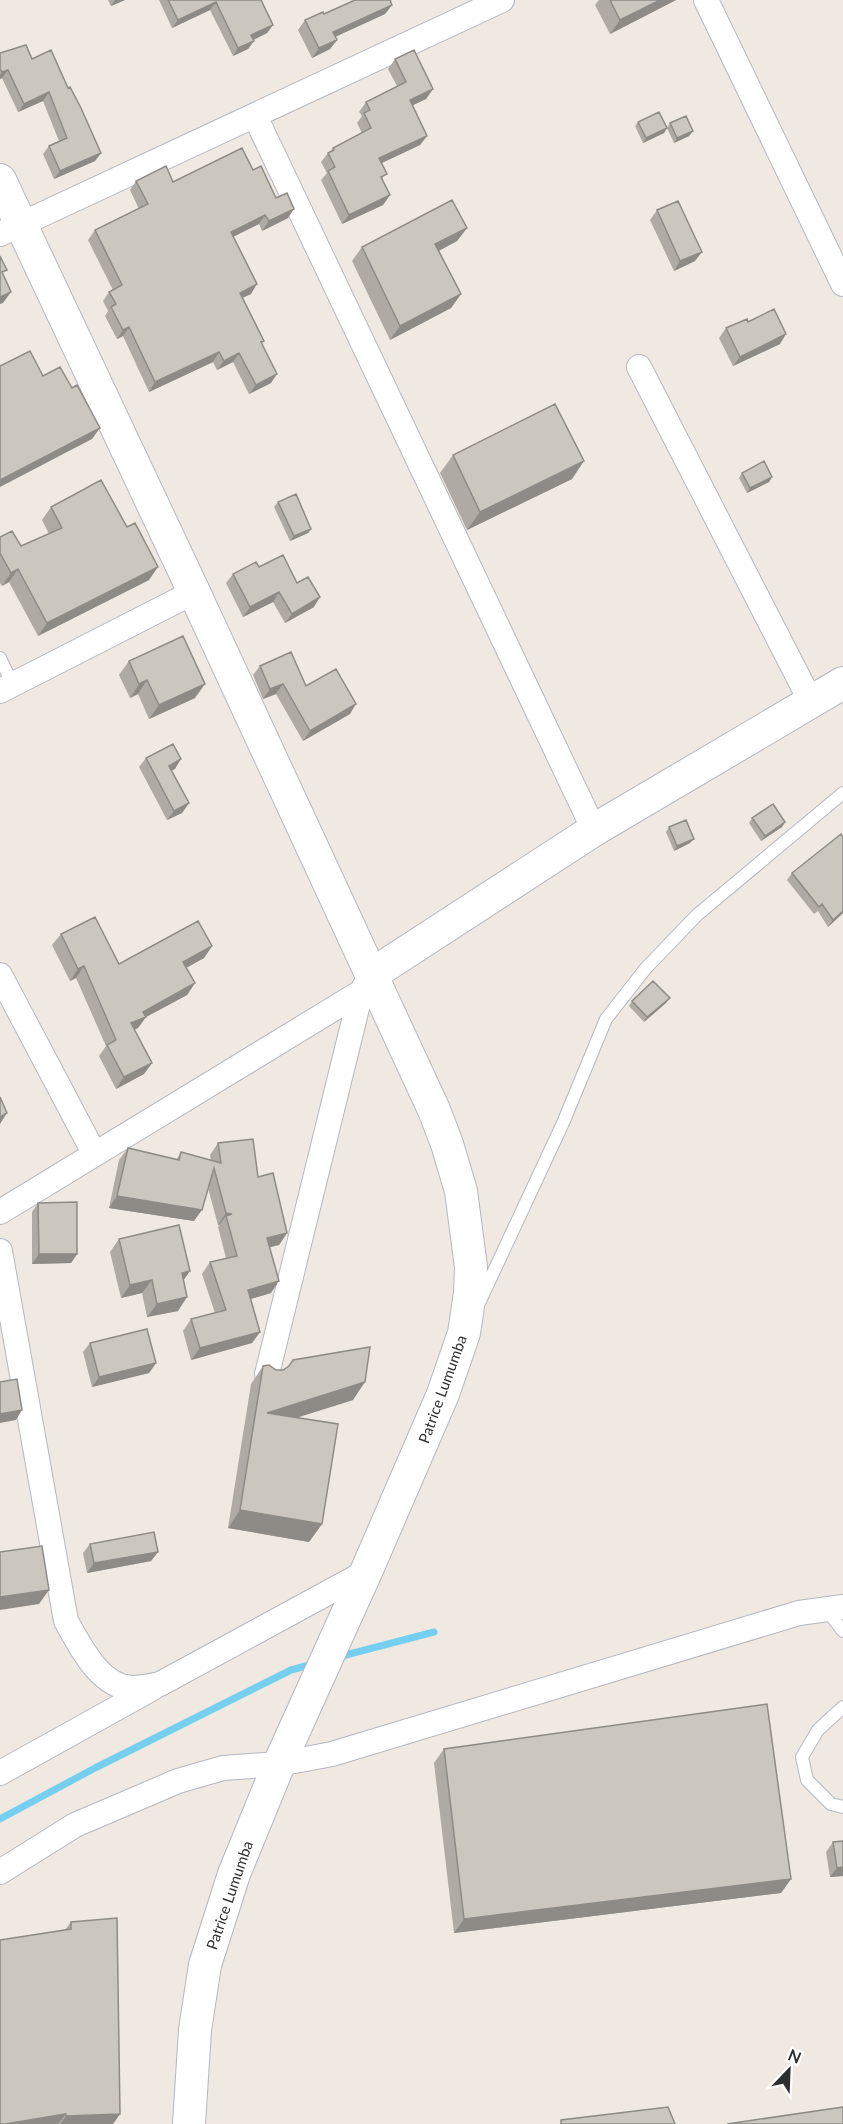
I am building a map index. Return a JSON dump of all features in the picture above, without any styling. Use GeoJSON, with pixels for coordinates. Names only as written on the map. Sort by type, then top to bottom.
{"type":"FeatureCollection","features":[{"type":"Feature","properties":{"kind":"street"},"geometry":{"type":"LineString","coordinates":[[11,229],[502,0]]}},
{"type":"Feature","properties":{"kind":"street"},"geometry":{"type":"LineString","coordinates":[[706,0],[837,257],[843,284]]}},
{"type":"Feature","properties":{"kind":"street"},"geometry":{"type":"LineString","coordinates":[[255,116],[594,830]]}},
{"type":"Feature","properties":{"kind":"street","name":"Patrice Lumumba"},"geometry":{"type":"LineString","coordinates":[[0,180],[11,229],[194,592],[366,983],[434,1110],[461,1191],[471,1267],[470,1293],[462,1337],[443,1394],[342,1627],[279,1764],[234,1874],[205,1965],[195,2030],[189,2124]]}},
{"type":"Feature","properties":{"kind":"street"},"geometry":{"type":"LineString","coordinates":[[639,367],[810,700]]}},
{"type":"Feature","properties":{"kind":"street"},"geometry":{"type":"LineString","coordinates":[[7,688],[194,592]]}},
{"type":"Feature","properties":{"kind":"street"},"geometry":{"type":"LineString","coordinates":[[0,1212],[366,983],[594,830],[843,682]]}},
{"type":"Feature","properties":{"kind":"street"},"geometry":{"type":"LineString","coordinates":[[0,975],[94,1153]]}},
{"type":"Feature","properties":{"kind":"street"},"geometry":{"type":"LineString","coordinates":[[267,1374],[366,983]]}},
{"type":"Feature","properties":{"kind":"street"},"geometry":{"type":"LineString","coordinates":[[0,1251],[66,1621],[93,1667],[114,1682],[130,1688],[160,1684]]}},
{"type":"Feature","properties":{"kind":"street"},"geometry":{"type":"LineString","coordinates":[[0,1773],[366,1572]]}},
{"type":"Feature","properties":{"kind":"street"},"geometry":{"type":"LineString","coordinates":[[0,1872],[75,1824],[167,1785],[223,1768],[279,1764],[332,1754],[799,1613],[835,1608]]}},
{"type":"Feature","properties":{"kind":"lane"},"geometry":{"type":"LineString","coordinates":[[0,658],[7,688]]}},
{"type":"Feature","properties":{"kind":"lane"},"geometry":{"type":"LineString","coordinates":[[462,1337],[562,1123],[606,1019],[646,968],[697,915],[843,793]]}},
{"type":"Feature","properties":{"kind":"lane"},"geometry":{"type":"LineString","coordinates":[[835,1608],[843,1630]]}},
{"type":"Feature","properties":{"kind":"lane"},"geometry":{"type":"LineString","coordinates":[[843,1707],[818,1730],[802,1757],[807,1780],[831,1804],[843,1807]]}},
{"type":"Feature","properties":{"kind":"building"},"geometry":{"type":"Polygon","coordinates":[[[168,0],[261,0],[273,25],[251,35],[254,41],[238,48],[216,2],[178,20],[168,0]]]}},
{"type":"Feature","properties":{"kind":"building"},"geometry":{"type":"Polygon","coordinates":[[[355,0],[390,0],[392,5],[333,32],[337,40],[319,48],[305,20],[355,0]]]}},
{"type":"Feature","properties":{"kind":"building"},"geometry":{"type":"Polygon","coordinates":[[[610,0],[660,0],[620,20],[610,0]]]}},
{"type":"Feature","properties":{"kind":"building"},"geometry":{"type":"Polygon","coordinates":[[[26,45],[32,59],[51,50],[101,153],[60,171],[49,146],[67,138],[49,92],[24,104],[8,70],[2,72],[0,69],[0,53],[26,45]]]}},
{"type":"Feature","properties":{"kind":"building"},"geometry":{"type":"Polygon","coordinates":[[[414,50],[433,89],[410,100],[427,136],[379,158],[387,174],[381,177],[390,195],[349,215],[328,171],[335,167],[328,153],[334,150],[333,148],[371,128],[364,113],[370,110],[366,102],[406,82],[395,59],[414,50]]]}},
{"type":"Feature","properties":{"kind":"building"},"geometry":{"type":"Polygon","coordinates":[[[659,112],[667,128],[646,138],[638,122],[659,112]]]}},
{"type":"Feature","properties":{"kind":"building"},"geometry":{"type":"Polygon","coordinates":[[[686,116],[693,131],[677,138],[670,123],[686,116]]]}},
{"type":"Feature","properties":{"kind":"building"},"geometry":{"type":"Polygon","coordinates":[[[242,148],[253,170],[261,166],[276,198],[287,193],[294,209],[269,221],[265,215],[231,232],[257,284],[240,293],[264,341],[261,342],[277,374],[256,385],[239,353],[224,361],[219,352],[155,382],[129,327],[123,330],[111,307],[116,304],[109,292],[122,285],[95,230],[148,204],[136,181],[166,166],[173,182],[242,148]]]}},
{"type":"Feature","properties":{"kind":"building"},"geometry":{"type":"Polygon","coordinates":[[[452,200],[467,228],[435,244],[461,294],[400,326],[362,247],[452,200]]]}},
{"type":"Feature","properties":{"kind":"building"},"geometry":{"type":"Polygon","coordinates":[[[678,201],[702,252],[680,261],[657,210],[678,201]]]}},
{"type":"Feature","properties":{"kind":"building"},"geometry":{"type":"Polygon","coordinates":[[[0,256],[7,270],[2,272],[11,292],[0,297],[0,256]]]}},
{"type":"Feature","properties":{"kind":"building"},"geometry":{"type":"Polygon","coordinates":[[[774,309],[786,334],[740,357],[726,328],[747,319],[748,322],[774,309]]]}},
{"type":"Feature","properties":{"kind":"building"},"geometry":{"type":"Polygon","coordinates":[[[30,351],[43,376],[60,367],[72,388],[77,385],[100,428],[0,480],[0,366],[30,351]]]}},
{"type":"Feature","properties":{"kind":"building"},"geometry":{"type":"Polygon","coordinates":[[[555,404],[584,461],[480,512],[453,455],[555,404]]]}},
{"type":"Feature","properties":{"kind":"building"},"geometry":{"type":"Polygon","coordinates":[[[764,461],[772,477],[750,488],[742,473],[764,461]]]}},
{"type":"Feature","properties":{"kind":"building"},"geometry":{"type":"Polygon","coordinates":[[[101,480],[127,527],[135,523],[158,567],[47,623],[18,569],[11,573],[0,553],[0,537],[12,531],[21,546],[62,528],[51,507],[101,480]]]}},
{"type":"Feature","properties":{"kind":"building"},"geometry":{"type":"Polygon","coordinates":[[[296,494],[311,529],[294,536],[278,502],[296,494]]]}},
{"type":"Feature","properties":{"kind":"building"},"geometry":{"type":"Polygon","coordinates":[[[283,555],[297,583],[308,577],[320,597],[292,614],[279,592],[250,607],[233,574],[256,562],[259,567],[283,555]]]}},
{"type":"Feature","properties":{"kind":"building"},"geometry":{"type":"Polygon","coordinates":[[[183,636],[205,684],[159,705],[147,680],[139,684],[129,661],[183,636]]]}},
{"type":"Feature","properties":{"kind":"building"},"geometry":{"type":"Polygon","coordinates":[[[291,652],[306,686],[336,669],[356,704],[310,731],[283,684],[270,689],[260,666],[291,652]]]}},
{"type":"Feature","properties":{"kind":"building"},"geometry":{"type":"Polygon","coordinates":[[[173,744],[181,759],[169,766],[189,803],[174,811],[146,758],[173,744]]]}},
{"type":"Feature","properties":{"kind":"building"},"geometry":{"type":"Polygon","coordinates":[[[773,804],[785,822],[765,836],[752,818],[773,804]]]}},
{"type":"Feature","properties":{"kind":"building"},"geometry":{"type":"Polygon","coordinates":[[[686,820],[694,839],[677,846],[669,827],[686,820]]]}},
{"type":"Feature","properties":{"kind":"building"},"geometry":{"type":"Polygon","coordinates":[[[841,834],[843,837],[843,911],[833,920],[822,904],[819,907],[792,873],[841,834]]]}},
{"type":"Feature","properties":{"kind":"building"},"geometry":{"type":"Polygon","coordinates":[[[95,917],[119,964],[198,921],[212,946],[183,962],[195,983],[143,1012],[146,1017],[131,1023],[152,1063],[124,1077],[107,1045],[116,1040],[84,966],[78,969],[61,934],[95,917]]]}},
{"type":"Feature","properties":{"kind":"building"},"geometry":{"type":"Polygon","coordinates":[[[653,981],[670,998],[647,1017],[632,1001],[653,981]]]}},
{"type":"Feature","properties":{"kind":"building"},"geometry":{"type":"Polygon","coordinates":[[[0,1097],[7,1113],[0,1117],[0,1097]]]}},
{"type":"Feature","properties":{"kind":"building"},"geometry":{"type":"Polygon","coordinates":[[[253,1139],[258,1177],[273,1173],[287,1233],[267,1238],[279,1281],[248,1290],[260,1332],[200,1348],[191,1319],[226,1310],[210,1262],[237,1256],[226,1216],[232,1214],[226,1213],[214,1168],[202,1210],[117,1196],[128,1148],[179,1160],[181,1152],[221,1163],[218,1143],[253,1139]]]}},
{"type":"Feature","properties":{"kind":"building"},"geometry":{"type":"Polygon","coordinates":[[[77,1202],[77,1254],[39,1254],[38,1203],[77,1202]]]}},
{"type":"Feature","properties":{"kind":"building"},"geometry":{"type":"Polygon","coordinates":[[[179,1225],[190,1271],[182,1273],[187,1297],[157,1304],[152,1280],[130,1285],[119,1239],[179,1225]]]}},
{"type":"Feature","properties":{"kind":"building"},"geometry":{"type":"Polygon","coordinates":[[[147,1329],[156,1363],[99,1377],[90,1343],[147,1329]]]}},
{"type":"Feature","properties":{"kind":"building"},"geometry":{"type":"Polygon","coordinates":[[[370,1347],[365,1382],[267,1413],[338,1424],[322,1524],[240,1510],[263,1366],[269,1365],[276,1370],[283,1370],[293,1360],[370,1347]]]}},
{"type":"Feature","properties":{"kind":"building"},"geometry":{"type":"Polygon","coordinates":[[[17,1379],[22,1410],[0,1414],[0,1382],[17,1379]]]}},
{"type":"Feature","properties":{"kind":"building"},"geometry":{"type":"Polygon","coordinates":[[[154,1532],[158,1552],[94,1563],[90,1544],[154,1532]]]}},
{"type":"Feature","properties":{"kind":"building"},"geometry":{"type":"Polygon","coordinates":[[[42,1546],[49,1590],[0,1597],[0,1552],[42,1546]]]}},
{"type":"Feature","properties":{"kind":"building"},"geometry":{"type":"Polygon","coordinates":[[[767,1704],[791,1879],[464,1919],[444,1749],[767,1704]]]}},
{"type":"Feature","properties":{"kind":"building"},"geometry":{"type":"Polygon","coordinates":[[[843,1841],[843,1867],[837,1868],[833,1842],[843,1841]]]}},
{"type":"Feature","properties":{"kind":"building"},"geometry":{"type":"Polygon","coordinates":[[[117,1918],[120,2114],[66,2116],[66,2114],[0,2124],[0,1940],[71,1929],[71,1922],[117,1918]]]}},
{"type":"Feature","properties":{"kind":"building"},"geometry":{"type":"Polygon","coordinates":[[[668,2107],[675,2124],[561,2124],[561,2120],[668,2107]]]}},
{"type":"Feature","properties":{"kind":"building"},"geometry":{"type":"Polygon","coordinates":[[[843,2107],[843,2124],[727,2124],[843,2107]]]}},
{"type":"Feature","properties":{"kind":"waterway"},"geometry":{"type":"LineString","coordinates":[[338,1657],[434,1632]]}},
{"type":"Feature","properties":{"kind":"waterway"},"geometry":{"type":"LineString","coordinates":[[0,1819],[95,1768],[291,1670],[313,1664]]}}]}
